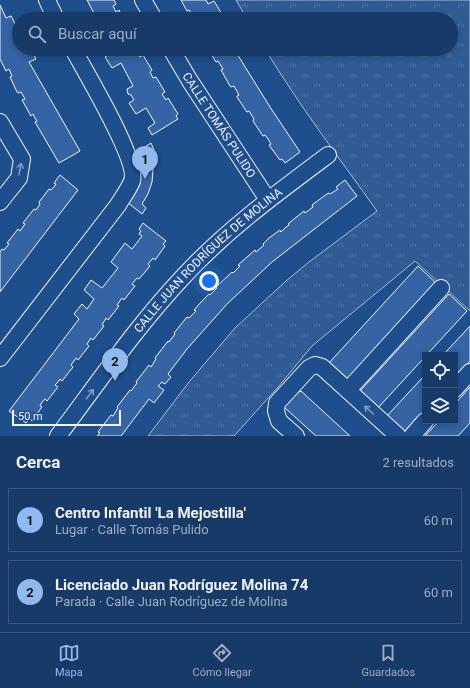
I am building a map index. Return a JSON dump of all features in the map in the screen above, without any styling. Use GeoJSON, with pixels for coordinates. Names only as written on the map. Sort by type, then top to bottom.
{"type":"FeatureCollection","features":[{"type":"Feature","properties":{"kind":"street"},"geometry":{"type":"LineString","coordinates":[[47,0],[53,12]]}},
{"type":"Feature","properties":{"kind":"street"},"geometry":{"type":"LineString","coordinates":[[143,0],[150,12]]}},
{"type":"Feature","properties":{"kind":"street"},"geometry":{"type":"LineString","coordinates":[[0,358],[118,205],[133,180],[130,162],[121,137],[76,56]]}},
{"type":"Feature","properties":{"kind":"street","name":"CALLE TOMÁS PULIDO"},"geometry":{"type":"LineString","coordinates":[[175,56],[268,200]]}},
{"type":"Feature","properties":{"kind":"street"},"geometry":{"type":"LineString","coordinates":[[0,122],[22,159],[19,178],[0,202]]}},
{"type":"Feature","properties":{"kind":"street","name":"CALLE JUAN RODRÍGUEZ DE MOLINA"},"geometry":{"type":"LineString","coordinates":[[58,436],[149,315],[182,278],[213,247],[268,200],[328,155]]}},
{"type":"Feature","properties":{"kind":"street"},"geometry":{"type":"LineString","coordinates":[[348,390],[441,288]]}},
{"type":"Feature","properties":{"kind":"street"},"geometry":{"type":"LineString","coordinates":[[296,436],[279,420],[276,411],[277,403],[309,368],[315,365],[322,367],[398,436]]}},
{"type":"Feature","properties":{"kind":"street"},"geometry":{"type":"LineString","coordinates":[[456,388],[470,372]]}},
{"type":"Feature","properties":{"kind":"street"},"geometry":{"type":"LineString","coordinates":[[412,436],[422,424]]}},
{"type":"Feature","properties":{"kind":"green space"},"geometry":{"type":"Polygon","coordinates":[[[236,0],[470,0],[470,311],[415,261],[312,346],[279,386],[234,436],[148,436],[189,382],[235,328],[309,262],[377,211],[305,111],[269,56],[458,56],[458,12],[243,12],[236,0]]]}},
{"type":"Feature","properties":{"kind":"building"},"geometry":{"type":"Polygon","coordinates":[[[87,0],[114,0],[116,4],[113,6],[116,12],[93,12],[87,0]]]}},
{"type":"Feature","properties":{"kind":"building"},"geometry":{"type":"Polygon","coordinates":[[[181,0],[206,0],[208,4],[214,1],[221,12],[190,12],[189,10],[187,11],[181,0]]]}},
{"type":"Feature","properties":{"kind":"building"},"geometry":{"type":"Polygon","coordinates":[[[0,5],[6,18],[11,16],[12,18],[12,56],[34,56],[36,59],[29,62],[80,151],[59,163],[35,122],[37,121],[33,114],[31,116],[22,100],[25,99],[21,92],[17,92],[10,77],[12,76],[9,69],[6,71],[0,59],[0,5]]]}},
{"type":"Feature","properties":{"kind":"building"},"geometry":{"type":"Polygon","coordinates":[[[144,56],[152,70],[150,72],[153,78],[156,77],[165,92],[162,94],[166,100],[168,98],[178,114],[176,116],[178,119],[152,135],[148,128],[155,123],[146,108],[136,114],[129,103],[134,100],[131,95],[128,94],[127,89],[133,86],[121,63],[112,68],[105,57],[144,56]]]}},
{"type":"Feature","properties":{"kind":"building"},"geometry":{"type":"Polygon","coordinates":[[[212,56],[238,56],[300,152],[285,163],[282,159],[280,160],[269,145],[271,144],[268,139],[265,135],[263,136],[253,121],[254,119],[249,111],[247,112],[237,97],[239,95],[234,86],[230,86],[218,61],[216,62],[212,56]]]}},
{"type":"Feature","properties":{"kind":"building"},"geometry":{"type":"Polygon","coordinates":[[[151,143],[154,150],[149,153],[153,170],[152,182],[148,194],[142,204],[146,208],[142,214],[127,202],[139,173],[138,161],[135,153],[151,143]]]}},
{"type":"Feature","properties":{"kind":"building"},"geometry":{"type":"Polygon","coordinates":[[[60,175],[78,190],[0,292],[0,252],[9,244],[7,243],[18,229],[20,231],[25,224],[23,223],[34,209],[36,210],[40,204],[39,202],[49,189],[51,190],[54,187],[56,184],[54,183],[60,175]]]}},
{"type":"Feature","properties":{"kind":"building"},"geometry":{"type":"Polygon","coordinates":[[[345,180],[357,196],[272,262],[227,304],[187,349],[168,374],[171,377],[165,384],[162,382],[158,386],[164,390],[154,403],[149,399],[121,436],[97,436],[100,433],[98,432],[111,415],[113,416],[118,408],[117,407],[130,390],[131,391],[149,365],[151,367],[156,359],[155,358],[168,341],[169,342],[175,334],[174,333],[187,317],[189,318],[196,311],[194,310],[202,301],[240,266],[238,265],[255,250],[256,252],[264,245],[263,244],[269,238],[280,230],[281,232],[289,225],[288,224],[304,211],[305,213],[313,207],[312,205],[327,194],[330,194],[338,189],[336,187],[345,180]]]}},
{"type":"Feature","properties":{"kind":"building"},"geometry":{"type":"Polygon","coordinates":[[[143,223],[166,241],[163,244],[165,246],[155,260],[153,258],[148,264],[150,266],[139,279],[137,278],[132,284],[135,286],[124,300],[122,298],[117,305],[119,306],[108,320],[106,318],[102,325],[104,326],[93,340],[91,338],[87,344],[89,346],[78,360],[76,358],[71,365],[73,367],[62,381],[60,379],[55,385],[58,387],[47,401],[45,399],[42,402],[40,406],[42,407],[32,421],[30,419],[26,423],[9,411],[79,319],[74,314],[82,304],[87,309],[94,299],[84,290],[91,280],[102,288],[118,268],[111,262],[125,243],[132,249],[142,236],[139,234],[141,231],[139,229],[143,223]]]}},
{"type":"Feature","properties":{"kind":"building"},"geometry":{"type":"Polygon","coordinates":[[[418,266],[436,283],[346,380],[328,364],[418,266]]]}},
{"type":"Feature","properties":{"kind":"building"},"geometry":{"type":"Polygon","coordinates":[[[449,294],[467,311],[429,352],[422,352],[422,360],[377,409],[359,392],[449,294]]]}},
{"type":"Feature","properties":{"kind":"building"},"geometry":{"type":"Polygon","coordinates":[[[470,326],[470,361],[458,375],[458,352],[446,352],[470,326]]]}},
{"type":"Feature","properties":{"kind":"building"},"geometry":{"type":"Polygon","coordinates":[[[422,378],[422,414],[404,433],[386,417],[422,378]]]}},
{"type":"Feature","properties":{"kind":"building"},"geometry":{"type":"Polygon","coordinates":[[[470,387],[470,423],[458,436],[425,436],[436,424],[458,424],[458,401],[470,387]]]}},
{"type":"Feature","properties":{"kind":"building"},"geometry":{"type":"Polygon","coordinates":[[[298,391],[301,391],[350,436],[316,436],[284,407],[298,391]]]}},
{"type":"Feature","properties":{"kind":"place","name":"Centro Infantil 'La Mejostilla'"},"geometry":{"type":"Point","coordinates":[145,179]}},
{"type":"Feature","properties":{"kind":"place","name":"Licenciado Juan Rodríguez Molina 74"},"geometry":{"type":"Point","coordinates":[115,381]}}]}
